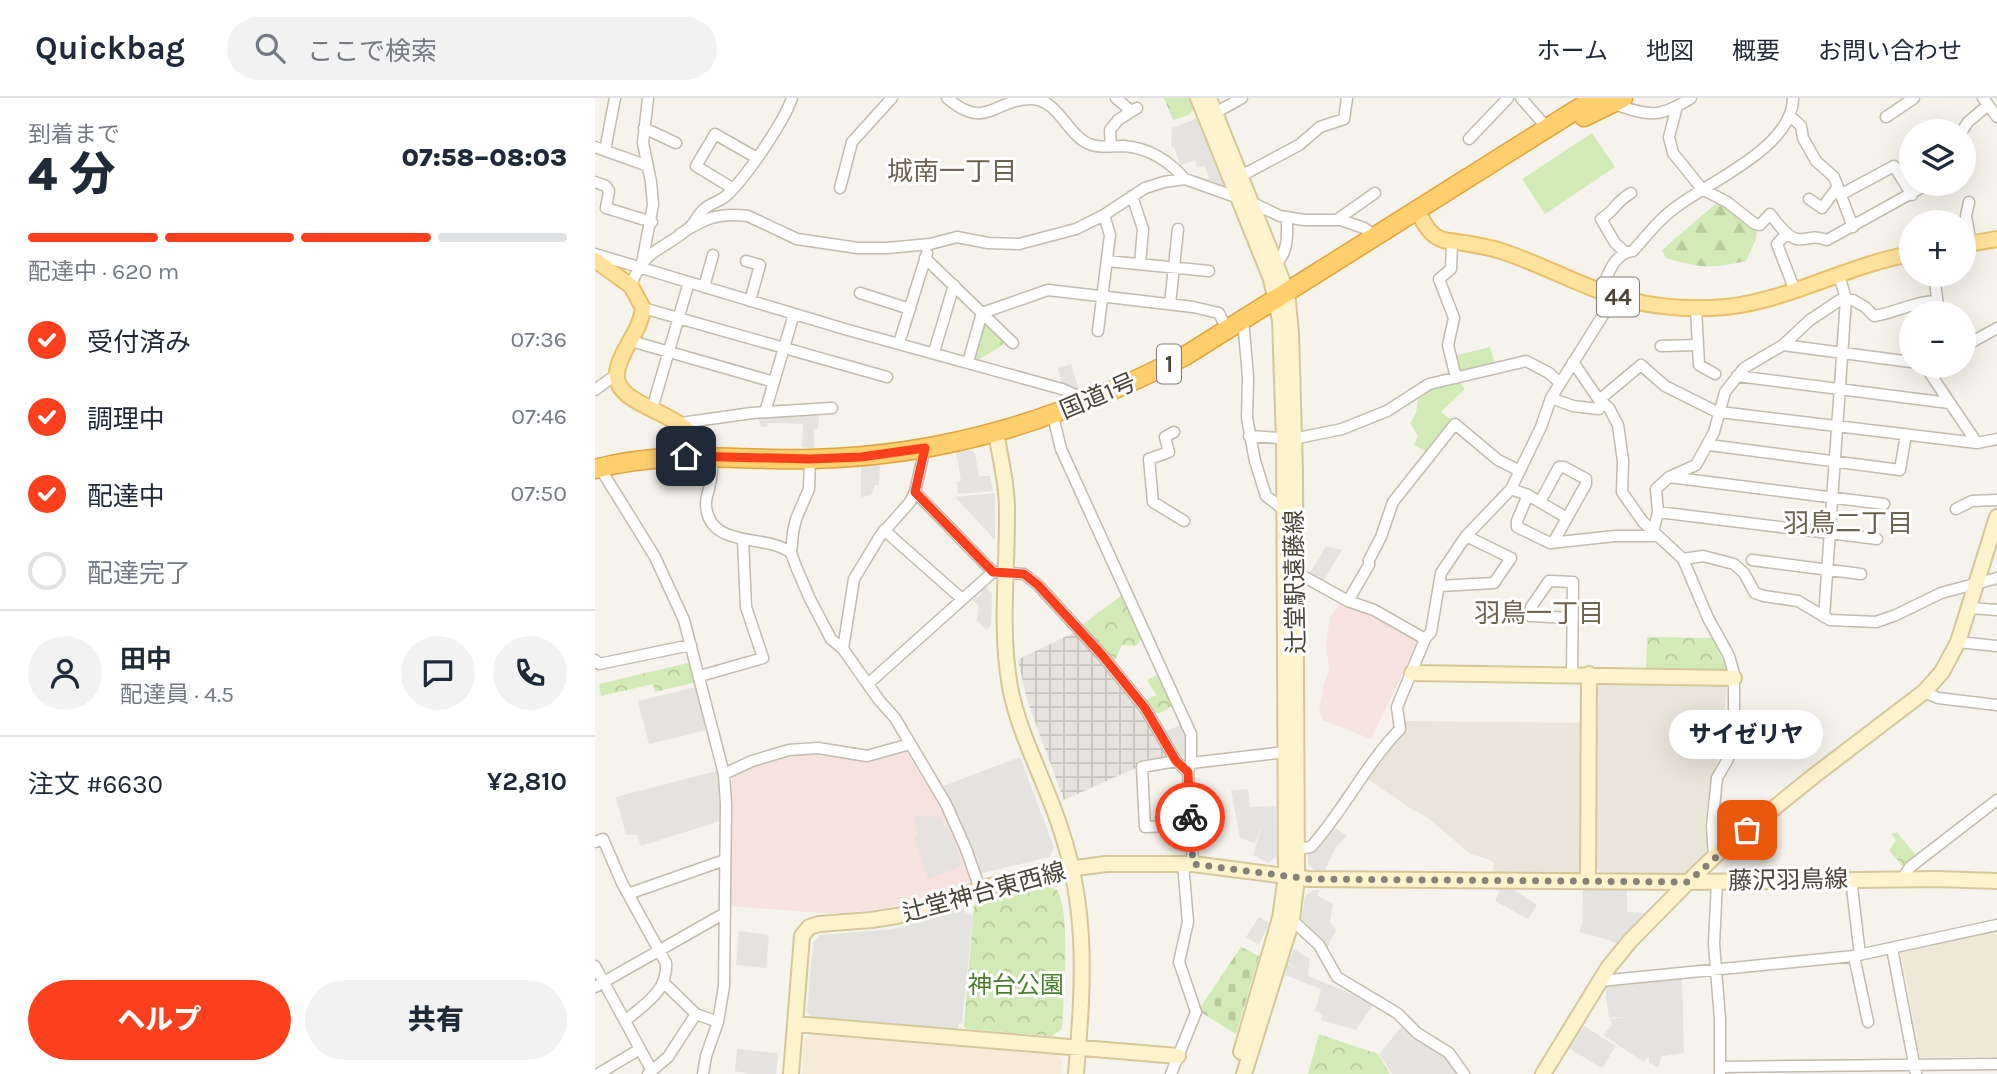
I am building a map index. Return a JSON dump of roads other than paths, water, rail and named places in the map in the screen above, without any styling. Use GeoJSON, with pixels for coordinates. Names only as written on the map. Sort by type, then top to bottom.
{"type":"FeatureCollection","features":[{"type":"Feature","properties":{"kind":"highway","name":"国道1号"},"geometry":{"type":"LineString","coordinates":[[598,469],[642,459],[707,456],[810,459],[861,457],[925,448],[996,433],[1053,416],[1089,402],[1185,356],[1595,98]]}},
{"type":"Feature","properties":{"kind":"highway","name":"国道1号"},"geometry":{"type":"LineString","coordinates":[[1544,132],[1549,135],[1619,100]]}},
{"type":"Feature","properties":{"kind":"main road","name":"44"},"geometry":{"type":"LineString","coordinates":[[1417,210],[1435,237],[1500,251],[1600,292],[1665,306],[1696,308],[1746,304],[1899,257]]}},
{"type":"Feature","properties":{"kind":"main road"},"geometry":{"type":"LineString","coordinates":[[1976,242],[1997,239]]}},
{"type":"Feature","properties":{"kind":"main road"},"geometry":{"type":"LineString","coordinates":[[595,260],[631,286],[643,308],[639,326],[617,374],[621,386],[630,398],[681,424],[707,456]]}},
{"type":"Feature","properties":{"kind":"street"},"geometry":{"type":"LineString","coordinates":[[615,98],[600,149],[648,166]]}},
{"type":"Feature","properties":{"kind":"street"},"geometry":{"type":"LineString","coordinates":[[631,286],[652,222],[653,194],[643,143],[648,98]]}},
{"type":"Feature","properties":{"kind":"street"},"geometry":{"type":"LineString","coordinates":[[639,265],[689,228],[705,208],[725,197],[757,158],[792,98]]}},
{"type":"Feature","properties":{"kind":"street"},"geometry":{"type":"LineString","coordinates":[[841,188],[852,142],[893,98]]}},
{"type":"Feature","properties":{"kind":"street"},"geometry":{"type":"LineString","coordinates":[[947,98],[960,109],[975,113],[1032,99],[1040,101],[1053,109],[1086,142],[1096,146],[1146,150],[1168,163],[1185,179],[1287,218],[1338,219],[1364,228],[1375,236]]}},
{"type":"Feature","properties":{"kind":"street"},"geometry":{"type":"LineString","coordinates":[[1111,146],[1110,130],[1118,120],[1134,110],[1117,98]]}},
{"type":"Feature","properties":{"kind":"street","name":"辻堂駅遠藤線"},"geometry":{"type":"LineString","coordinates":[[1198,98],[1276,264],[1291,333],[1286,752],[1292,920],[1244,1074]]}},
{"type":"Feature","properties":{"kind":"street","name":"辻堂駅遠藤線"},"geometry":{"type":"LineString","coordinates":[[1209,98],[1241,176],[1246,201],[1282,295]]}},
{"type":"Feature","properties":{"kind":"street"},"geometry":{"type":"LineString","coordinates":[[1215,113],[1242,98]]}},
{"type":"Feature","properties":{"kind":"street"},"geometry":{"type":"LineString","coordinates":[[1241,176],[1299,145],[1320,127],[1344,118],[1347,98]]}},
{"type":"Feature","properties":{"kind":"street"},"geometry":{"type":"LineString","coordinates":[[1469,139],[1508,98]]}},
{"type":"Feature","properties":{"kind":"street"},"geometry":{"type":"LineString","coordinates":[[1521,98],[1544,132]]}},
{"type":"Feature","properties":{"kind":"street"},"geometry":{"type":"LineString","coordinates":[[1619,100],[1616,105],[1647,115],[1677,106],[1691,98]]}},
{"type":"Feature","properties":{"kind":"street"},"geometry":{"type":"LineString","coordinates":[[1600,292],[1611,267],[1625,252],[1633,251],[1660,220],[1779,135],[1790,116],[1793,98]]}},
{"type":"Feature","properties":{"kind":"street"},"geometry":{"type":"LineString","coordinates":[[1886,117],[1914,98]]}},
{"type":"Feature","properties":{"kind":"street"},"geometry":{"type":"LineString","coordinates":[[1971,119],[1986,102],[1997,117]]}},
{"type":"Feature","properties":{"kind":"street"},"geometry":{"type":"LineString","coordinates":[[1677,106],[1670,130],[1670,148],[1702,190],[1727,202],[1755,224],[1761,223],[1769,214],[1787,233],[1797,239],[1816,236],[1827,240],[1910,196]]}},
{"type":"Feature","properties":{"kind":"street"},"geometry":{"type":"LineString","coordinates":[[1790,116],[1801,126],[1803,138],[1816,161],[1834,177],[1853,227]]}},
{"type":"Feature","properties":{"kind":"street"},"geometry":{"type":"LineString","coordinates":[[644,128],[676,143]]}},
{"type":"Feature","properties":{"kind":"street"},"geometry":{"type":"LineString","coordinates":[[732,188],[696,166],[715,134],[757,158]]}},
{"type":"Feature","properties":{"kind":"street"},"geometry":{"type":"LineString","coordinates":[[1809,199],[1822,208],[1839,191],[1894,166],[1899,174]]}},
{"type":"Feature","properties":{"kind":"street"},"geometry":{"type":"LineString","coordinates":[[680,234],[710,216],[740,215],[748,216],[797,239],[857,248],[930,244],[957,237],[996,244],[1028,243],[1076,229],[1152,185],[1185,179]]}},
{"type":"Feature","properties":{"kind":"street"},"geometry":{"type":"LineString","coordinates":[[595,182],[606,186],[609,191],[606,208],[652,222]]}},
{"type":"Feature","properties":{"kind":"street"},"geometry":{"type":"LineString","coordinates":[[1625,252],[1615,243],[1601,219],[1611,213],[1617,201],[1631,193]]}},
{"type":"Feature","properties":{"kind":"street"},"geometry":{"type":"LineString","coordinates":[[1338,219],[1375,194]]}},
{"type":"Feature","properties":{"kind":"street"},"geometry":{"type":"LineString","coordinates":[[1132,196],[1143,229],[1140,264]]}},
{"type":"Feature","properties":{"kind":"street"},"geometry":{"type":"LineString","coordinates":[[1967,210],[1969,202]]}},
{"type":"Feature","properties":{"kind":"street"},"geometry":{"type":"LineString","coordinates":[[1098,331],[1110,235],[1104,215]]}},
{"type":"Feature","properties":{"kind":"street"},"geometry":{"type":"LineString","coordinates":[[1276,264],[1286,250],[1287,218]]}},
{"type":"Feature","properties":{"kind":"street"},"geometry":{"type":"LineString","coordinates":[[1170,304],[1178,229]]}},
{"type":"Feature","properties":{"kind":"street"},"geometry":{"type":"LineString","coordinates":[[1787,233],[1777,244],[1795,291]]}},
{"type":"Feature","properties":{"kind":"street"},"geometry":{"type":"LineString","coordinates":[[1453,242],[1451,268],[1439,279],[1454,318],[1448,345],[1455,378]]}},
{"type":"Feature","properties":{"kind":"street"},"geometry":{"type":"LineString","coordinates":[[899,342],[930,244]]}},
{"type":"Feature","properties":{"kind":"street"},"geometry":{"type":"LineString","coordinates":[[595,254],[639,265],[794,314],[1062,389],[1089,402]]}},
{"type":"Feature","properties":{"kind":"street"},"geometry":{"type":"LineString","coordinates":[[704,287],[713,255]]}},
{"type":"Feature","properties":{"kind":"street"},"geometry":{"type":"LineString","coordinates":[[925,258],[1013,344]]}},
{"type":"Feature","properties":{"kind":"street"},"geometry":{"type":"LineString","coordinates":[[747,261],[760,265],[750,301]]}},
{"type":"Feature","properties":{"kind":"street"},"geometry":{"type":"LineString","coordinates":[[1107,261],[1209,271]]}},
{"type":"Feature","properties":{"kind":"street"},"geometry":{"type":"LineString","coordinates":[[1824,617],[1846,299],[1839,275]]}},
{"type":"Feature","properties":{"kind":"street"},"geometry":{"type":"LineString","coordinates":[[652,409],[689,282]]}},
{"type":"Feature","properties":{"kind":"street"},"geometry":{"type":"LineString","coordinates":[[934,352],[954,285]]}},
{"type":"Feature","properties":{"kind":"street"},"geometry":{"type":"LineString","coordinates":[[1935,287],[1936,301]]}},
{"type":"Feature","properties":{"kind":"street"},"geometry":{"type":"LineString","coordinates":[[982,313],[1048,290],[1170,304],[1220,313],[1226,328]]}},
{"type":"Feature","properties":{"kind":"street"},"geometry":{"type":"LineString","coordinates":[[860,293],[910,309]]}},
{"type":"Feature","properties":{"kind":"street"},"geometry":{"type":"LineString","coordinates":[[1297,849],[1311,847],[1330,825],[1386,744],[1400,729],[1397,707],[1425,639],[1431,632],[1441,573],[1466,536],[1511,489],[1541,427],[1551,398],[1605,316],[1615,296]]}},
{"type":"Feature","properties":{"kind":"street"},"geometry":{"type":"LineString","coordinates":[[1654,534],[1658,512],[1656,489],[1669,477],[1693,468],[1709,445],[1725,392],[1737,376],[1757,359],[1783,345],[1810,320],[1840,300],[1846,299],[1865,307],[1874,316],[1899,312]]}},
{"type":"Feature","properties":{"kind":"street"},"geometry":{"type":"LineString","coordinates":[[643,308],[887,377]]}},
{"type":"Feature","properties":{"kind":"street"},"geometry":{"type":"LineString","coordinates":[[1696,308],[1699,365],[1715,374]]}},
{"type":"Feature","properties":{"kind":"street"},"geometry":{"type":"LineString","coordinates":[[968,362],[982,313]]}},
{"type":"Feature","properties":{"kind":"street"},"geometry":{"type":"LineString","coordinates":[[765,412],[794,314]]}},
{"type":"Feature","properties":{"kind":"street"},"geometry":{"type":"LineString","coordinates":[[1243,318],[1249,436],[1262,488],[1271,502],[1283,509]]}},
{"type":"Feature","properties":{"kind":"street"},"geometry":{"type":"LineString","coordinates":[[1976,340],[1997,328]]}},
{"type":"Feature","properties":{"kind":"street"},"geometry":{"type":"LineString","coordinates":[[631,341],[774,382]]}},
{"type":"Feature","properties":{"kind":"street"},"geometry":{"type":"LineString","coordinates":[[1661,346],[1697,345]]}},
{"type":"Feature","properties":{"kind":"street"},"geometry":{"type":"LineString","coordinates":[[1783,345],[1899,360]]}},
{"type":"Feature","properties":{"kind":"street"},"geometry":{"type":"LineString","coordinates":[[1249,436],[1289,439],[1342,429],[1387,411],[1423,387],[1526,361],[1549,373],[1560,383]]}},
{"type":"Feature","properties":{"kind":"street"},"geometry":{"type":"LineString","coordinates":[[1573,362],[1599,405]]}},
{"type":"Feature","properties":{"kind":"street"},"geometry":{"type":"LineString","coordinates":[[1599,405],[1641,365],[1665,386],[1720,413],[1977,443],[1997,439]]}},
{"type":"Feature","properties":{"kind":"street"},"geometry":{"type":"LineString","coordinates":[[595,390],[617,374]]}},
{"type":"Feature","properties":{"kind":"street"},"geometry":{"type":"LineString","coordinates":[[1737,376],[1949,403]]}},
{"type":"Feature","properties":{"kind":"street"},"geometry":{"type":"LineString","coordinates":[[1934,378],[1977,443]]}},
{"type":"Feature","properties":{"kind":"street"},"geometry":{"type":"LineString","coordinates":[[1551,398],[1573,407],[1599,405],[1609,408],[1618,425],[1623,461],[1622,492],[1643,522],[1683,559],[1728,656],[1734,678],[1734,723],[1728,759],[1717,778],[1712,826],[1714,857]]}},
{"type":"Feature","properties":{"kind":"street"},"geometry":{"type":"LineString","coordinates":[[681,424],[765,412],[832,408]]}},
{"type":"Feature","properties":{"kind":"street"},"geometry":{"type":"LineString","coordinates":[[1053,416],[1067,462],[1191,734],[1188,922],[1179,962],[1196,1012],[1171,1074]]}},
{"type":"Feature","properties":{"kind":"street"},"geometry":{"type":"LineString","coordinates":[[1348,601],[1370,565],[1369,560],[1381,537],[1393,502],[1455,424],[1498,460],[1520,471]]}},
{"type":"Feature","properties":{"kind":"street"},"geometry":{"type":"LineString","coordinates":[[1174,432],[1165,437],[1169,452],[1149,459],[1153,502],[1184,521]]}},
{"type":"Feature","properties":{"kind":"street"},"geometry":{"type":"LineString","coordinates":[[996,433],[1007,500],[1000,572],[1010,685],[1015,708],[1073,868],[1083,946],[1083,992],[1076,1074]]}},
{"type":"Feature","properties":{"kind":"street"},"geometry":{"type":"LineString","coordinates":[[1709,445],[1901,470],[1906,434]]}},
{"type":"Feature","properties":{"kind":"street","name":"辻堂駅遠藤線"},"geometry":{"type":"LineString","coordinates":[[1235,1074],[1292,877],[1297,849],[1289,573],[1283,509],[1289,439]]}},
{"type":"Feature","properties":{"kind":"street"},"geometry":{"type":"LineString","coordinates":[[843,649],[854,579],[884,530],[910,502],[915,492],[925,448]]}},
{"type":"Feature","properties":{"kind":"street"},"geometry":{"type":"LineString","coordinates":[[707,456],[711,482],[706,501],[710,519],[726,535],[785,548],[791,553],[810,599],[831,639],[843,649],[895,718],[954,819],[980,889]]}},
{"type":"Feature","properties":{"kind":"street"},"geometry":{"type":"LineString","coordinates":[[791,553],[796,519],[809,489],[810,459]]}},
{"type":"Feature","properties":{"kind":"street"},"geometry":{"type":"LineString","coordinates":[[1539,502],[1559,467],[1564,467],[1586,481],[1553,543]]}},
{"type":"Feature","properties":{"kind":"street"},"geometry":{"type":"LineString","coordinates":[[598,469],[655,557],[684,620],[725,774],[724,986],[718,1022],[706,1056],[703,1074]]}},
{"type":"Feature","properties":{"kind":"street"},"geometry":{"type":"LineString","coordinates":[[1669,477],[1884,504]]}},
{"type":"Feature","properties":{"kind":"street"},"geometry":{"type":"LineString","coordinates":[[1511,489],[1528,495],[1567,518]]}},
{"type":"Feature","properties":{"kind":"street"},"geometry":{"type":"LineString","coordinates":[[915,492],[1000,572],[1024,574],[1038,585],[1145,708],[1176,761],[1189,768],[1286,752]]}},
{"type":"Feature","properties":{"kind":"street"},"geometry":{"type":"LineString","coordinates":[[1528,495],[1517,527],[1550,543],[1654,534]]}},
{"type":"Feature","properties":{"kind":"street"},"geometry":{"type":"LineString","coordinates":[[1956,509],[1972,501],[1997,500]]}},
{"type":"Feature","properties":{"kind":"street"},"geometry":{"type":"LineString","coordinates":[[1658,512],[1877,539]]}},
{"type":"Feature","properties":{"kind":"street"},"geometry":{"type":"LineString","coordinates":[[1543,1074],[1600,981],[1630,941],[1688,882],[1714,857],[1815,775],[1924,692],[1942,672],[1958,642],[1997,517]]}},
{"type":"Feature","properties":{"kind":"street"},"geometry":{"type":"LineString","coordinates":[[884,530],[963,599]]}},
{"type":"Feature","properties":{"kind":"street"},"geometry":{"type":"LineString","coordinates":[[1439,586],[1495,583],[1511,558],[1466,536]]}},
{"type":"Feature","properties":{"kind":"street"},"geometry":{"type":"LineString","coordinates":[[700,676],[763,658],[746,607],[743,539]]}},
{"type":"Feature","properties":{"kind":"street"},"geometry":{"type":"LineString","coordinates":[[1683,559],[1703,556],[1734,564],[1744,573],[1755,593],[1798,601],[1830,620],[1876,622],[1941,593],[1997,578]]}},
{"type":"Feature","properties":{"kind":"street"},"geometry":{"type":"LineString","coordinates":[[1752,560],[1861,574]]}},
{"type":"Feature","properties":{"kind":"street"},"geometry":{"type":"LineString","coordinates":[[869,684],[963,599],[1000,572]]}},
{"type":"Feature","properties":{"kind":"street"},"geometry":{"type":"LineString","coordinates":[[1289,573],[1301,575],[1348,601],[1374,610],[1425,639]]}},
{"type":"Feature","properties":{"kind":"street"},"geometry":{"type":"LineString","coordinates":[[1572,674],[1573,618],[1573,582],[1549,581],[1531,607],[1530,616],[1573,618]]}},
{"type":"Feature","properties":{"kind":"street"},"geometry":{"type":"LineString","coordinates":[[1970,608],[1997,610]]}},
{"type":"Feature","properties":{"kind":"street"},"geometry":{"type":"LineString","coordinates":[[1958,642],[1997,646]]}},
{"type":"Feature","properties":{"kind":"street"},"geometry":{"type":"LineString","coordinates":[[595,660],[599,664],[691,645]]}},
{"type":"Feature","properties":{"kind":"street"},"geometry":{"type":"LineString","coordinates":[[1412,673],[1734,678]]}},
{"type":"Feature","properties":{"kind":"street"},"geometry":{"type":"LineString","coordinates":[[1588,881],[1589,674]]}},
{"type":"Feature","properties":{"kind":"street"},"geometry":{"type":"LineString","coordinates":[[1924,692],[1938,698],[1997,705]]}},
{"type":"Feature","properties":{"kind":"street"},"geometry":{"type":"LineString","coordinates":[[725,774],[752,761],[789,750],[818,748],[867,756],[910,744]]}},
{"type":"Feature","properties":{"kind":"street"},"geometry":{"type":"LineString","coordinates":[[1176,761],[1142,767],[1145,827],[1191,825]]}},
{"type":"Feature","properties":{"kind":"street"},"geometry":{"type":"LineString","coordinates":[[1902,879],[1910,867],[1997,800]]}},
{"type":"Feature","properties":{"kind":"street"},"geometry":{"type":"LineString","coordinates":[[595,842],[603,839],[628,894],[666,963],[662,989],[625,1021]]}},
{"type":"Feature","properties":{"kind":"street"},"geometry":{"type":"LineString","coordinates":[[628,894],[725,860]]}},
{"type":"Feature","properties":{"kind":"street","name":"辻堂神台東西線"},"geometry":{"type":"LineString","coordinates":[[795,1024],[802,936],[809,927],[819,924],[871,920],[922,910],[980,889],[1038,873],[1106,864],[1188,864],[1292,877]]}},
{"type":"Feature","properties":{"kind":"street","name":"藤沢羽鳥線"},"geometry":{"type":"LineString","coordinates":[[1292,877],[1688,882],[1902,879],[1997,881]]}},
{"type":"Feature","properties":{"kind":"street"},"geometry":{"type":"LineString","coordinates":[[1851,880],[1857,955],[1868,1022]]}},
{"type":"Feature","properties":{"kind":"street"},"geometry":{"type":"LineString","coordinates":[[1717,881],[1713,944],[1720,1020],[1720,1070],[1916,1070],[1997,1064]]}},
{"type":"Feature","properties":{"kind":"street"},"geometry":{"type":"LineString","coordinates":[[599,985],[725,913]]}},
{"type":"Feature","properties":{"kind":"street"},"geometry":{"type":"LineString","coordinates":[[1292,920],[1319,945],[1337,977],[1397,1013],[1417,1033],[1449,1053],[1464,1074]]}},
{"type":"Feature","properties":{"kind":"street"},"geometry":{"type":"LineString","coordinates":[[1600,981],[1857,955],[1997,925]]}},
{"type":"Feature","properties":{"kind":"street"},"geometry":{"type":"LineString","coordinates":[[1892,948],[1916,1070]]}},
{"type":"Feature","properties":{"kind":"street"},"geometry":{"type":"LineString","coordinates":[[595,966],[599,985],[625,1021],[650,1073],[668,1057],[696,1014]]}},
{"type":"Feature","properties":{"kind":"street"},"geometry":{"type":"LineString","coordinates":[[664,983],[696,1014],[718,1022]]}},
{"type":"Feature","properties":{"kind":"street"},"geometry":{"type":"LineString","coordinates":[[791,1074],[795,1024],[1178,1056]]}},
{"type":"Feature","properties":{"kind":"street"},"geometry":{"type":"LineString","coordinates":[[598,1074],[640,1049]]}},
{"type":"Feature","properties":{"kind":"place","name":"サイゼリヤ"},"geometry":{"type":"Point","coordinates":[1747,830]}},
{"type":"Feature","properties":{"kind":"district","name":"城南一丁目"},"geometry":{"type":"Point","coordinates":[952,171]}},
{"type":"Feature","properties":{"kind":"district","name":"羽鳥二丁目"},"geometry":{"type":"Point","coordinates":[1848,523]}},
{"type":"Feature","properties":{"kind":"district","name":"羽鳥一丁目"},"geometry":{"type":"Point","coordinates":[1539,613]}},
{"type":"Feature","properties":{"kind":"park label","name":"神台公園"},"geometry":{"type":"Point","coordinates":[1016,985]}}]}
